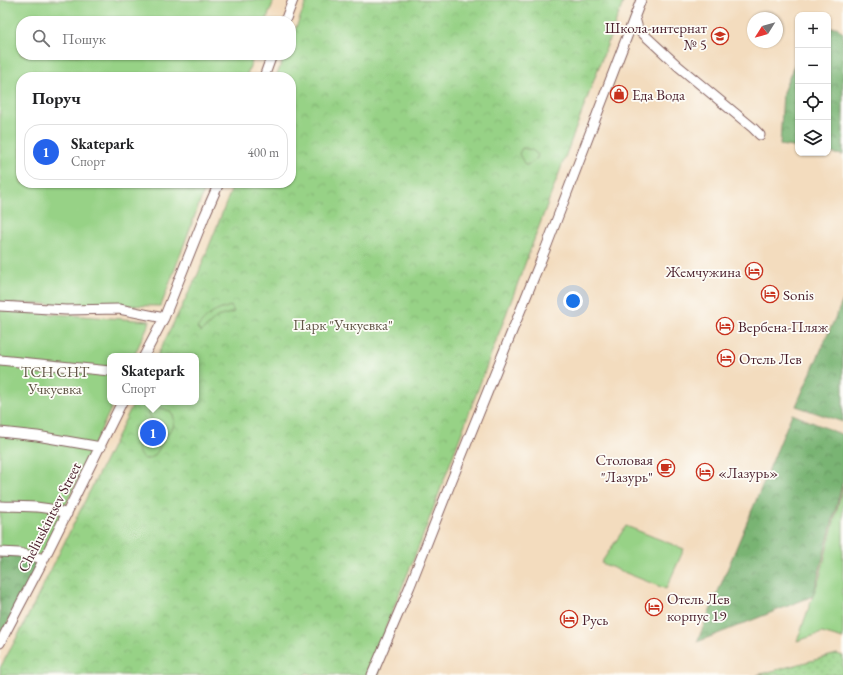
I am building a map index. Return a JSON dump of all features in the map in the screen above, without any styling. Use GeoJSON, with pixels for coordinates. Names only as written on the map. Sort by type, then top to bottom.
{"type":"FeatureCollection","features":[{"type":"Feature","properties":{"kind":"street"},"geometry":{"type":"LineString","coordinates":[[287,16],[293,0]]}},
{"type":"Feature","properties":{"kind":"street"},"geometry":{"type":"LineString","coordinates":[[372,675],[410,586],[546,248],[635,18],[640,0]]}},
{"type":"Feature","properties":{"kind":"street"},"geometry":{"type":"LineString","coordinates":[[635,18],[638,29],[647,38],[760,135]]}},
{"type":"Feature","properties":{"kind":"street"},"geometry":{"type":"LineString","coordinates":[[266,72],[270,60]]}},
{"type":"Feature","properties":{"kind":"street"},"geometry":{"type":"LineString","coordinates":[[146,353],[164,318],[217,188]]}},
{"type":"Feature","properties":{"kind":"street"},"geometry":{"type":"LineString","coordinates":[[0,306],[66,310],[119,309],[164,318]]}},
{"type":"Feature","properties":{"kind":"street"},"geometry":{"type":"LineString","coordinates":[[0,360],[107,371]]}},
{"type":"Feature","properties":{"kind":"street","name":"Cheliuskintsev Street"},"geometry":{"type":"LineString","coordinates":[[0,643],[101,447],[121,405]]}},
{"type":"Feature","properties":{"kind":"street"},"geometry":{"type":"LineString","coordinates":[[0,432],[38,436],[101,447]]}},
{"type":"Feature","properties":{"kind":"street"},"geometry":{"type":"LineString","coordinates":[[0,506],[58,510],[67,514]]}},
{"type":"Feature","properties":{"kind":"street"},"geometry":{"type":"LineString","coordinates":[[0,552],[18,553],[44,559]]}},
{"type":"Feature","properties":{"kind":"green space"},"geometry":{"type":"Polygon","coordinates":[[[0,0],[274,0],[268,16],[16,16],[16,60],[252,60],[248,72],[16,72],[16,188],[205,188],[161,306],[0,303],[0,0]]]}},
{"type":"Feature","properties":{"kind":"green space","name":"Парк \"Учкуевка\""},"geometry":{"type":"Polygon","coordinates":[[[307,0],[624,0],[421,541],[385,629],[379,675],[316,675],[306,673],[305,675],[0,675],[0,668],[22,628],[133,405],[199,405],[199,353],[158,353],[198,274],[232,188],[296,188],[296,72],[278,72],[283,60],[296,60],[296,28],[307,0]]]}},
{"type":"Feature","properties":{"kind":"green space"},"geometry":{"type":"Polygon","coordinates":[[[837,27],[843,33],[843,155],[831,153],[831,28],[837,27]]]}},
{"type":"Feature","properties":{"kind":"green space"},"geometry":{"type":"Polygon","coordinates":[[[795,63],[795,148],[780,145],[783,92],[795,63]]]}},
{"type":"Feature","properties":{"kind":"green space"},"geometry":{"type":"Polygon","coordinates":[[[522,148],[532,150],[538,155],[535,161],[525,165],[519,154],[522,148]]]}},
{"type":"Feature","properties":{"kind":"green space"},"geometry":{"type":"Polygon","coordinates":[[[843,300],[843,422],[796,406],[843,300]]]}},
{"type":"Feature","properties":{"kind":"green space"},"geometry":{"type":"Polygon","coordinates":[[[231,306],[234,312],[217,317],[201,332],[197,328],[212,314],[231,306]]]}},
{"type":"Feature","properties":{"kind":"green space","name":"ТСН СНТ Учкуевка"},"geometry":{"type":"Polygon","coordinates":[[[0,310],[150,321],[135,353],[107,353],[107,405],[113,405],[42,556],[0,550],[0,310]]]}},
{"type":"Feature","properties":{"kind":"green space"},"geometry":{"type":"Polygon","coordinates":[[[155,407],[171,412],[174,422],[173,428],[166,435],[158,451],[151,458],[147,459],[143,458],[139,453],[137,446],[137,435],[154,425],[154,422],[149,414],[151,408],[155,407]]]}},
{"type":"Feature","properties":{"kind":"green space"},"geometry":{"type":"Polygon","coordinates":[[[792,414],[843,435],[843,481],[813,596],[697,642],[792,414]]]}},
{"type":"Feature","properties":{"kind":"green space"},"geometry":{"type":"Polygon","coordinates":[[[843,486],[843,639],[822,633],[797,641],[820,576],[843,486]]]}},
{"type":"Feature","properties":{"kind":"green space"},"geometry":{"type":"Polygon","coordinates":[[[626,526],[684,549],[666,589],[601,563],[626,526]]]}},
{"type":"Feature","properties":{"kind":"green space"},"geometry":{"type":"Polygon","coordinates":[[[0,554],[27,556],[40,562],[0,637],[0,554]]]}},
{"type":"Feature","properties":{"kind":"green space"},"geometry":{"type":"Polygon","coordinates":[[[837,654],[843,656],[843,675],[757,675],[837,654]]]}},
{"type":"Feature","properties":{"kind":"place","name":"Школа-интернат № 5"},"geometry":{"type":"Point","coordinates":[720,36]}},
{"type":"Feature","properties":{"kind":"place","name":"Еда Вода"},"geometry":{"type":"Point","coordinates":[619,94]}},
{"type":"Feature","properties":{"kind":"place","name":"Жемчужина"},"geometry":{"type":"Point","coordinates":[754,271]}},
{"type":"Feature","properties":{"kind":"place","name":"Sonis"},"geometry":{"type":"Point","coordinates":[770,294]}},
{"type":"Feature","properties":{"kind":"place","name":"Вербена-Пляж"},"geometry":{"type":"Point","coordinates":[725,326]}},
{"type":"Feature","properties":{"kind":"place","name":"Отель Лев"},"geometry":{"type":"Point","coordinates":[726,358]}},
{"type":"Feature","properties":{"kind":"place","name":"Skatepark"},"geometry":{"type":"Point","coordinates":[153,433]}},
{"type":"Feature","properties":{"kind":"place","name":"Столовая \"Лазурь\""},"geometry":{"type":"Point","coordinates":[666,468]}},
{"type":"Feature","properties":{"kind":"place","name":"«Лазурь»"},"geometry":{"type":"Point","coordinates":[705,472]}},
{"type":"Feature","properties":{"kind":"place","name":"Отель Лев корпус 19"},"geometry":{"type":"Point","coordinates":[654,607]}},
{"type":"Feature","properties":{"kind":"place","name":"Русь"},"geometry":{"type":"Point","coordinates":[569,619]}}]}
